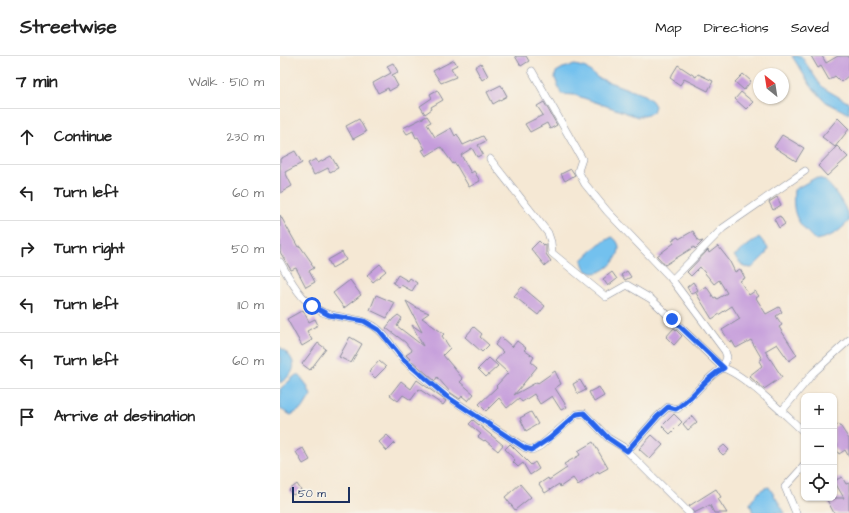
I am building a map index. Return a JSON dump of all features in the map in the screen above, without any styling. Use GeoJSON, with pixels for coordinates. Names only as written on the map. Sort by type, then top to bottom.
{"type":"FeatureCollection","features":[{"type":"Feature","properties":{"kind":"street"},"geometry":{"type":"LineString","coordinates":[[532,71],[582,159],[578,171],[585,184],[634,241],[672,280],[725,351],[727,357],[724,368]]}},
{"type":"Feature","properties":{"kind":"street"},"geometry":{"type":"LineString","coordinates":[[490,159],[548,233],[552,253],[606,297],[627,285],[651,299],[724,368],[730,370],[801,429]]}},
{"type":"Feature","properties":{"kind":"street"},"geometry":{"type":"LineString","coordinates":[[672,280],[723,228],[805,172]]}},
{"type":"Feature","properties":{"kind":"street"},"geometry":{"type":"LineString","coordinates":[[280,262],[298,293],[312,306],[329,315],[364,321],[379,330],[404,360],[446,396],[525,448],[532,450],[540,446],[577,414],[584,413],[608,438],[627,451],[689,513]]}},
{"type":"Feature","properties":{"kind":"street"},"geometry":{"type":"LineString","coordinates":[[781,412],[813,373],[849,340]]}},
{"type":"Feature","properties":{"kind":"street"},"geometry":{"type":"LineString","coordinates":[[627,451],[668,407],[676,409],[689,401],[713,373],[724,368]]}},
{"type":"Feature","properties":{"kind":"street"},"geometry":{"type":"LineString","coordinates":[[796,513],[785,487],[801,469]]}},
{"type":"Feature","properties":{"kind":"water"},"geometry":{"type":"Polygon","coordinates":[[[792,56],[801,56],[819,83],[825,89],[849,103],[849,114],[826,102],[811,86],[792,56]]]}},
{"type":"Feature","properties":{"kind":"water"},"geometry":{"type":"Polygon","coordinates":[[[575,65],[586,68],[598,78],[644,95],[652,101],[655,106],[653,112],[638,117],[575,95],[561,94],[555,78],[556,72],[563,68],[575,65]]]}},
{"type":"Feature","properties":{"kind":"water"},"geometry":{"type":"Polygon","coordinates":[[[815,178],[824,180],[832,188],[840,199],[849,221],[834,234],[815,240],[797,218],[794,206],[794,190],[815,178]]]}},
{"type":"Feature","properties":{"kind":"water"},"geometry":{"type":"Polygon","coordinates":[[[612,237],[618,244],[619,252],[615,260],[600,272],[592,273],[586,269],[582,260],[599,244],[612,237]]]}},
{"type":"Feature","properties":{"kind":"water"},"geometry":{"type":"Polygon","coordinates":[[[759,237],[768,248],[766,254],[752,268],[744,267],[734,256],[759,237]]]}},
{"type":"Feature","properties":{"kind":"water"},"geometry":{"type":"Polygon","coordinates":[[[280,347],[290,356],[294,365],[290,374],[280,383],[280,347]]]}},
{"type":"Feature","properties":{"kind":"water"},"geometry":{"type":"Polygon","coordinates":[[[296,375],[299,375],[306,384],[311,395],[303,408],[291,415],[280,409],[280,389],[296,375]]]}},
{"type":"Feature","properties":{"kind":"water"},"geometry":{"type":"Polygon","coordinates":[[[769,487],[785,513],[753,513],[750,504],[760,491],[769,487]]]}},
{"type":"Feature","properties":{"kind":"building"},"geometry":{"type":"Polygon","coordinates":[[[515,56],[526,56],[529,61],[521,66],[515,56]]]}},
{"type":"Feature","properties":{"kind":"building"},"geometry":{"type":"Polygon","coordinates":[[[811,56],[822,56],[826,63],[838,56],[849,56],[849,75],[841,82],[835,76],[829,80],[821,66],[818,68],[811,56]]]}},
{"type":"Feature","properties":{"kind":"building"},"geometry":{"type":"Polygon","coordinates":[[[454,60],[457,65],[451,68],[456,77],[441,83],[433,71],[454,60]]]}},
{"type":"Feature","properties":{"kind":"building"},"geometry":{"type":"Polygon","coordinates":[[[393,63],[398,72],[392,75],[398,86],[389,91],[388,88],[378,93],[373,83],[391,73],[387,66],[393,63]]]}},
{"type":"Feature","properties":{"kind":"building"},"geometry":{"type":"Polygon","coordinates":[[[481,63],[488,76],[482,80],[475,67],[481,63]]]}},
{"type":"Feature","properties":{"kind":"building"},"geometry":{"type":"Polygon","coordinates":[[[678,65],[696,77],[698,74],[713,81],[708,91],[684,79],[680,85],[670,78],[678,65]]]}},
{"type":"Feature","properties":{"kind":"building"},"geometry":{"type":"Polygon","coordinates":[[[743,74],[751,81],[744,90],[735,82],[743,74]]]}},
{"type":"Feature","properties":{"kind":"building"},"geometry":{"type":"Polygon","coordinates":[[[501,85],[507,96],[493,104],[487,92],[501,85]]]}},
{"type":"Feature","properties":{"kind":"building"},"geometry":{"type":"Polygon","coordinates":[[[437,90],[443,100],[431,107],[432,109],[425,114],[420,106],[432,98],[430,94],[437,90]]]}},
{"type":"Feature","properties":{"kind":"building"},"geometry":{"type":"Polygon","coordinates":[[[741,92],[753,102],[746,109],[735,99],[741,92]]]}},
{"type":"Feature","properties":{"kind":"building"},"geometry":{"type":"Polygon","coordinates":[[[544,102],[557,125],[550,129],[547,123],[530,132],[525,124],[543,115],[537,106],[544,102]]]}},
{"type":"Feature","properties":{"kind":"building"},"geometry":{"type":"Polygon","coordinates":[[[427,116],[431,122],[427,124],[435,137],[451,128],[455,136],[457,134],[463,145],[483,136],[486,141],[478,145],[483,154],[477,157],[472,148],[461,155],[471,173],[474,171],[480,181],[469,187],[455,163],[453,164],[441,147],[426,156],[422,150],[425,149],[418,137],[416,138],[413,131],[407,134],[403,128],[427,116]]]}},
{"type":"Feature","properties":{"kind":"building"},"geometry":{"type":"Polygon","coordinates":[[[838,118],[849,129],[835,147],[822,137],[838,118]]]}},
{"type":"Feature","properties":{"kind":"building"},"geometry":{"type":"Polygon","coordinates":[[[359,119],[366,132],[353,139],[346,126],[359,119]]]}},
{"type":"Feature","properties":{"kind":"building"},"geometry":{"type":"Polygon","coordinates":[[[782,135],[804,148],[796,161],[774,147],[782,135]]]}},
{"type":"Feature","properties":{"kind":"building"},"geometry":{"type":"Polygon","coordinates":[[[837,146],[848,157],[827,176],[818,166],[837,146]]]}},
{"type":"Feature","properties":{"kind":"building"},"geometry":{"type":"Polygon","coordinates":[[[295,151],[302,163],[285,172],[292,186],[280,193],[280,159],[295,151]]]}},
{"type":"Feature","properties":{"kind":"building"},"geometry":{"type":"Polygon","coordinates":[[[331,156],[338,168],[330,172],[328,168],[314,175],[308,163],[316,159],[318,163],[331,156]]]}},
{"type":"Feature","properties":{"kind":"building"},"geometry":{"type":"Polygon","coordinates":[[[571,169],[575,175],[565,181],[561,174],[571,169]]]}},
{"type":"Feature","properties":{"kind":"building"},"geometry":{"type":"Polygon","coordinates":[[[777,197],[781,205],[773,210],[769,202],[777,197]]]}},
{"type":"Feature","properties":{"kind":"building"},"geometry":{"type":"Polygon","coordinates":[[[280,215],[298,247],[300,246],[314,268],[309,271],[315,282],[306,287],[296,268],[291,270],[280,252],[280,215]]]}},
{"type":"Feature","properties":{"kind":"building"},"geometry":{"type":"Polygon","coordinates":[[[780,216],[785,224],[779,228],[774,219],[780,216]]]}},
{"type":"Feature","properties":{"kind":"building"},"geometry":{"type":"Polygon","coordinates":[[[693,231],[699,242],[703,241],[695,249],[694,247],[665,265],[657,256],[674,243],[672,240],[678,237],[679,239],[693,231]]]}},
{"type":"Feature","properties":{"kind":"building"},"geometry":{"type":"Polygon","coordinates":[[[539,241],[543,245],[546,244],[546,254],[551,261],[545,266],[531,249],[539,241]]]}},
{"type":"Feature","properties":{"kind":"building"},"geometry":{"type":"Polygon","coordinates":[[[718,246],[729,260],[735,272],[740,269],[745,278],[740,281],[749,295],[755,291],[759,296],[756,298],[766,314],[779,307],[782,312],[776,316],[782,325],[779,327],[797,355],[789,361],[777,344],[765,351],[782,377],[764,389],[749,376],[762,366],[759,361],[762,359],[751,340],[736,348],[722,330],[740,319],[732,306],[712,319],[696,293],[706,286],[714,298],[716,297],[717,299],[727,293],[719,280],[714,284],[700,267],[691,276],[687,272],[708,250],[709,253],[718,246]]]}},
{"type":"Feature","properties":{"kind":"building"},"geometry":{"type":"Polygon","coordinates":[[[342,252],[346,260],[332,268],[328,260],[342,252]]]}},
{"type":"Feature","properties":{"kind":"building"},"geometry":{"type":"Polygon","coordinates":[[[380,264],[386,271],[373,282],[367,275],[380,264]]]}},
{"type":"Feature","properties":{"kind":"building"},"geometry":{"type":"Polygon","coordinates":[[[627,271],[631,277],[625,280],[621,275],[627,271]]]}},
{"type":"Feature","properties":{"kind":"building"},"geometry":{"type":"Polygon","coordinates":[[[612,272],[617,279],[608,286],[603,279],[612,272]]]}},
{"type":"Feature","properties":{"kind":"building"},"geometry":{"type":"Polygon","coordinates":[[[398,275],[408,281],[410,278],[417,283],[412,291],[401,285],[399,287],[393,283],[398,275]]]}},
{"type":"Feature","properties":{"kind":"building"},"geometry":{"type":"Polygon","coordinates":[[[350,280],[361,295],[344,308],[333,293],[350,280]]]}},
{"type":"Feature","properties":{"kind":"building"},"geometry":{"type":"Polygon","coordinates":[[[693,282],[698,290],[691,294],[687,287],[693,282]]]}},
{"type":"Feature","properties":{"kind":"building"},"geometry":{"type":"Polygon","coordinates":[[[522,287],[545,306],[538,315],[514,296],[522,287]]]}},
{"type":"Feature","properties":{"kind":"building"},"geometry":{"type":"Polygon","coordinates":[[[376,295],[395,303],[387,318],[370,310],[376,295]]]}},
{"type":"Feature","properties":{"kind":"building"},"geometry":{"type":"Polygon","coordinates":[[[406,301],[429,313],[422,318],[444,334],[442,336],[450,348],[443,355],[463,379],[460,382],[474,394],[468,401],[462,396],[460,399],[451,393],[437,377],[435,381],[412,361],[406,355],[412,351],[405,342],[386,328],[398,315],[402,318],[397,326],[423,346],[412,325],[422,332],[406,301]]]}},
{"type":"Feature","properties":{"kind":"building"},"geometry":{"type":"Polygon","coordinates":[[[303,310],[309,322],[315,319],[318,325],[307,331],[312,340],[302,346],[287,319],[303,310]]]}},
{"type":"Feature","properties":{"kind":"building"},"geometry":{"type":"Polygon","coordinates":[[[474,327],[482,334],[480,337],[489,345],[482,352],[465,337],[474,327]]]}},
{"type":"Feature","properties":{"kind":"building"},"geometry":{"type":"Polygon","coordinates":[[[674,328],[682,336],[674,345],[666,337],[674,328]]]}},
{"type":"Feature","properties":{"kind":"building"},"geometry":{"type":"Polygon","coordinates":[[[350,337],[362,344],[351,363],[339,357],[350,337]]]}},
{"type":"Feature","properties":{"kind":"building"},"geometry":{"type":"Polygon","coordinates":[[[501,337],[512,347],[517,341],[526,348],[524,350],[534,357],[531,362],[537,367],[514,395],[537,382],[538,383],[555,371],[561,384],[555,388],[567,407],[561,410],[552,396],[540,404],[534,394],[522,402],[519,398],[507,408],[499,398],[486,411],[479,404],[497,387],[496,386],[508,373],[495,361],[503,352],[495,345],[501,337]]]}},
{"type":"Feature","properties":{"kind":"building"},"geometry":{"type":"Polygon","coordinates":[[[318,343],[326,349],[310,370],[302,364],[318,343]]]}},
{"type":"Feature","properties":{"kind":"building"},"geometry":{"type":"Polygon","coordinates":[[[489,358],[498,366],[486,377],[478,369],[489,358]]]}},
{"type":"Feature","properties":{"kind":"building"},"geometry":{"type":"Polygon","coordinates":[[[379,361],[386,367],[375,378],[369,372],[379,361]]]}},
{"type":"Feature","properties":{"kind":"building"},"geometry":{"type":"Polygon","coordinates":[[[417,380],[446,401],[443,405],[419,389],[411,400],[403,395],[398,401],[390,395],[401,381],[411,389],[417,380]]]}},
{"type":"Feature","properties":{"kind":"building"},"geometry":{"type":"Polygon","coordinates":[[[580,380],[586,390],[578,394],[573,384],[580,380]]]}},
{"type":"Feature","properties":{"kind":"building"},"geometry":{"type":"Polygon","coordinates":[[[599,387],[604,396],[594,402],[589,392],[599,387]]]}},
{"type":"Feature","properties":{"kind":"building"},"geometry":{"type":"Polygon","coordinates":[[[531,412],[538,424],[526,431],[520,418],[531,412]]]}},
{"type":"Feature","properties":{"kind":"building"},"geometry":{"type":"Polygon","coordinates":[[[674,414],[682,422],[670,434],[662,426],[674,414]]]}},
{"type":"Feature","properties":{"kind":"building"},"geometry":{"type":"Polygon","coordinates":[[[692,416],[697,422],[688,430],[683,424],[692,416]]]}},
{"type":"Feature","properties":{"kind":"building"},"geometry":{"type":"Polygon","coordinates":[[[473,420],[503,445],[498,451],[485,440],[484,441],[478,437],[481,434],[469,424],[473,420]]]}},
{"type":"Feature","properties":{"kind":"building"},"geometry":{"type":"Polygon","coordinates":[[[839,424],[849,439],[849,457],[845,450],[839,454],[837,451],[837,425],[839,424]]]}},
{"type":"Feature","properties":{"kind":"building"},"geometry":{"type":"Polygon","coordinates":[[[387,435],[395,443],[387,451],[379,442],[387,435]]]}},
{"type":"Feature","properties":{"kind":"building"},"geometry":{"type":"Polygon","coordinates":[[[652,435],[663,445],[650,459],[639,449],[652,435]]]}},
{"type":"Feature","properties":{"kind":"building"},"geometry":{"type":"Polygon","coordinates":[[[593,442],[608,468],[599,473],[598,471],[578,485],[573,478],[560,487],[559,484],[545,493],[539,484],[548,478],[549,480],[567,468],[564,464],[580,455],[578,451],[593,442]]]}},
{"type":"Feature","properties":{"kind":"building"},"geometry":{"type":"Polygon","coordinates":[[[510,444],[531,465],[535,462],[539,469],[530,475],[523,463],[518,467],[513,462],[515,460],[505,449],[510,444]]]}},
{"type":"Feature","properties":{"kind":"building"},"geometry":{"type":"Polygon","coordinates":[[[724,445],[729,450],[723,455],[718,450],[724,445]]]}},
{"type":"Feature","properties":{"kind":"building"},"geometry":{"type":"Polygon","coordinates":[[[303,448],[310,460],[303,464],[296,452],[303,448]]]}},
{"type":"Feature","properties":{"kind":"building"},"geometry":{"type":"Polygon","coordinates":[[[842,477],[846,484],[849,483],[849,513],[834,513],[828,501],[837,501],[837,498],[844,498],[837,486],[837,480],[842,477]]]}},
{"type":"Feature","properties":{"kind":"building"},"geometry":{"type":"Polygon","coordinates":[[[297,484],[301,490],[293,495],[289,490],[297,484]]]}},
{"type":"Feature","properties":{"kind":"building"},"geometry":{"type":"Polygon","coordinates":[[[520,484],[531,497],[515,510],[505,497],[520,484]]]}},
{"type":"Feature","properties":{"kind":"building"},"geometry":{"type":"Polygon","coordinates":[[[716,489],[721,497],[718,499],[727,513],[714,513],[710,505],[694,513],[689,506],[716,489]]]}},
{"type":"Feature","properties":{"kind":"route"},"geometry":{"type":"LineString","coordinates":[[312,306],[329,315],[364,321],[379,330],[404,360],[446,396],[500,430],[525,448],[532,450],[540,446],[577,414],[584,413],[608,438],[623,446],[627,451],[668,407],[676,409],[689,401],[713,373],[724,368],[672,319]]}}]}
